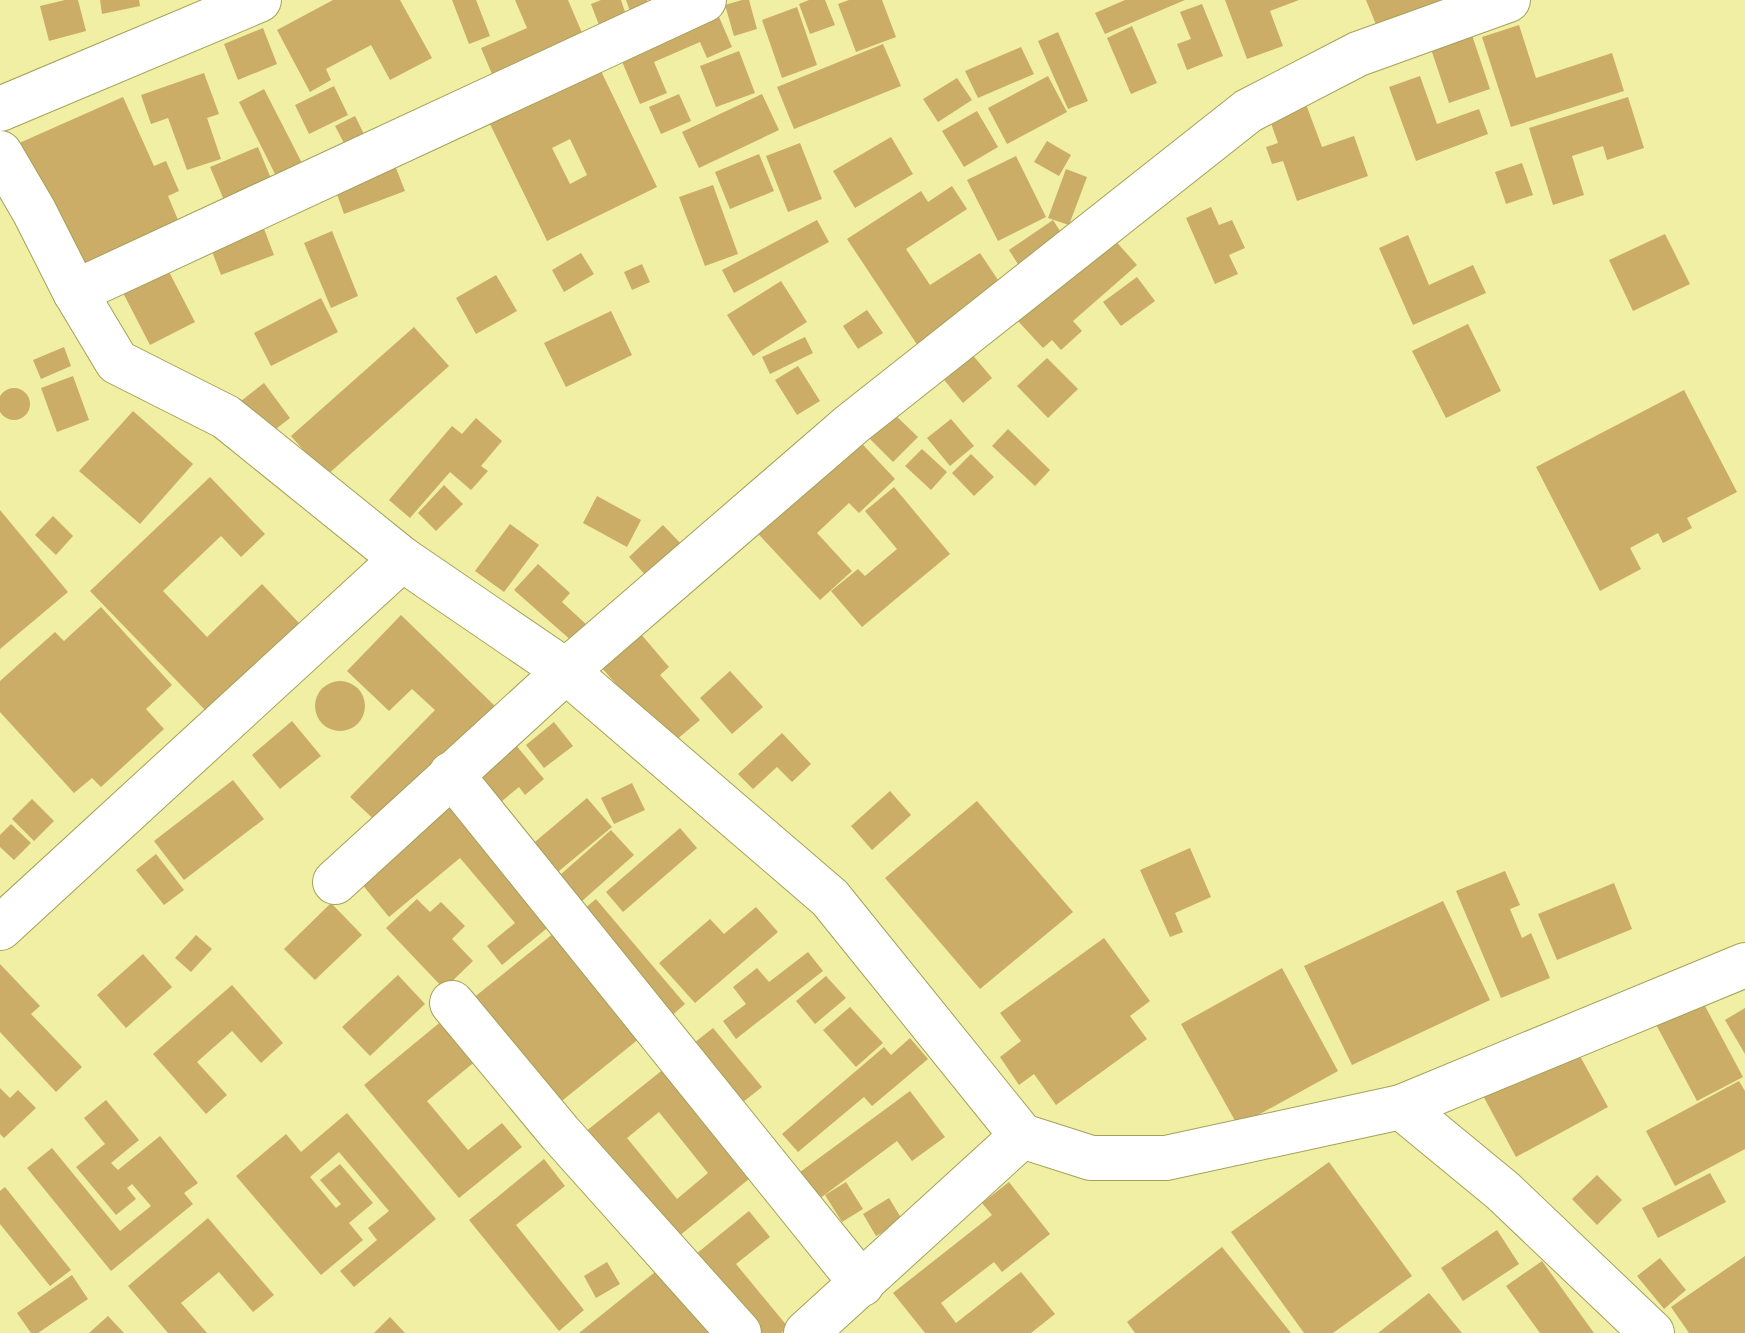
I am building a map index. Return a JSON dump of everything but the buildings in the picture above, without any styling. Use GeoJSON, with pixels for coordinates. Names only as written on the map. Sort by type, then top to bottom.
{"type":"FeatureCollection","features":[{"type":"Feature","properties":{"kind":"street"},"geometry":{"type":"LineString","coordinates":[[0,109],[259,0]]}},
{"type":"Feature","properties":{"kind":"street"},"geometry":{"type":"LineString","coordinates":[[75,292],[704,0]]}},
{"type":"Feature","properties":{"kind":"street"},"geometry":{"type":"LineString","coordinates":[[335,882],[566,671],[852,424],[1248,111],[1358,54],[1508,0]]}},
{"type":"Feature","properties":{"kind":"street"},"geometry":{"type":"LineString","coordinates":[[0,153],[75,292],[117,362],[226,417],[402,559],[566,671],[830,898],[1022,1136],[1091,1158],[1166,1158],[1401,1107],[1745,965]]}},
{"type":"Feature","properties":{"kind":"street"},"geometry":{"type":"LineString","coordinates":[[0,928],[402,559]]}},
{"type":"Feature","properties":{"kind":"street"},"geometry":{"type":"LineString","coordinates":[[451,774],[862,1284]]}},
{"type":"Feature","properties":{"kind":"street"},"geometry":{"type":"LineString","coordinates":[[452,1003],[560,1133],[739,1333]]}},
{"type":"Feature","properties":{"kind":"street"},"geometry":{"type":"LineString","coordinates":[[1401,1107],[1503,1191],[1652,1333]]}},
{"type":"Feature","properties":{"kind":"street"},"geometry":{"type":"LineString","coordinates":[[806,1333],[1022,1136]]}}]}
